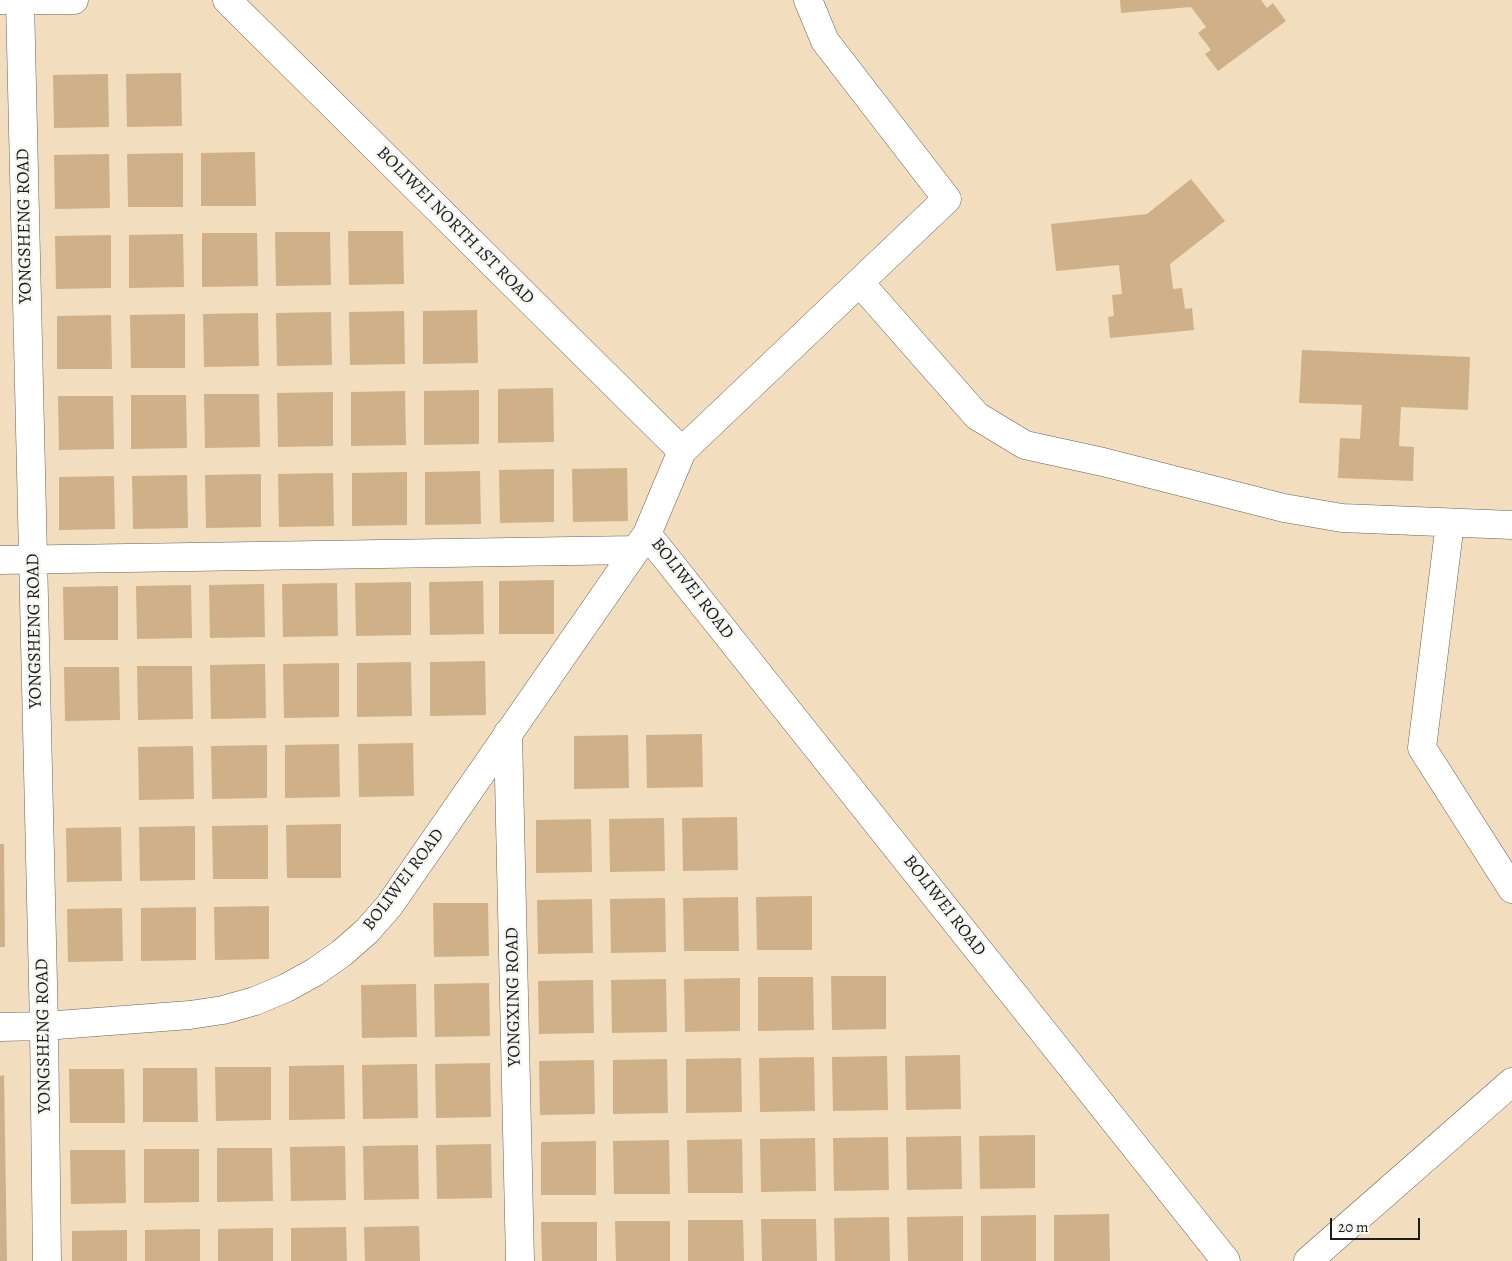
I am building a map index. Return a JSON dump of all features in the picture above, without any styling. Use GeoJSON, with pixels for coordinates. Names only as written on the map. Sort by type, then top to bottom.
{"type":"FeatureCollection","features":[{"type":"Feature","properties":{"kind":"street"},"geometry":{"type":"LineString","coordinates":[[0,0],[74,0]]}},
{"type":"Feature","properties":{"kind":"street","name":"YONGSHENG ROAD"},"geometry":{"type":"LineString","coordinates":[[20,0],[48,1261]]}},
{"type":"Feature","properties":{"kind":"street","name":"BOLIWEI NORTH 1ST ROAD"},"geometry":{"type":"LineString","coordinates":[[227,0],[682,451]]}},
{"type":"Feature","properties":{"kind":"street"},"geometry":{"type":"LineString","coordinates":[[0,560],[642,542],[682,451],[947,199],[825,40],[808,0]]}},
{"type":"Feature","properties":{"kind":"street"},"geometry":{"type":"LineString","coordinates":[[860,283],[978,416],[1025,445],[1103,462],[1284,508],[1342,518],[1512,525]]}},
{"type":"Feature","properties":{"kind":"street"},"geometry":{"type":"LineString","coordinates":[[1450,523],[1422,748],[1512,889]]}},
{"type":"Feature","properties":{"kind":"street","name":"BOLIWEI ROAD"},"geometry":{"type":"LineString","coordinates":[[0,1027],[44,1026],[190,1015],[223,1010],[255,1001],[286,988],[315,972],[342,953],[367,931],[389,906],[642,542],[1226,1261]]}},
{"type":"Feature","properties":{"kind":"street","name":"YONGXING ROAD"},"geometry":{"type":"LineString","coordinates":[[508,733],[520,1261]]}},
{"type":"Feature","properties":{"kind":"street"},"geometry":{"type":"LineString","coordinates":[[1308,1261],[1512,1082]]}},
{"type":"Feature","properties":{"kind":"building"},"geometry":{"type":"Polygon","coordinates":[[[1120,0],[1261,0],[1267,8],[1273,3],[1286,21],[1218,71],[1205,54],[1211,50],[1198,33],[1206,27],[1191,7],[1121,13],[1120,0]]]}},
{"type":"Feature","properties":{"kind":"building"},"geometry":{"type":"Polygon","coordinates":[[[181,73],[182,126],[127,127],[126,74],[181,73]]]}},
{"type":"Feature","properties":{"kind":"building"},"geometry":{"type":"Polygon","coordinates":[[[108,74],[109,127],[54,128],[53,75],[108,74]]]}},
{"type":"Feature","properties":{"kind":"building"},"geometry":{"type":"Polygon","coordinates":[[[255,152],[256,206],[201,206],[201,153],[255,152]]]}},
{"type":"Feature","properties":{"kind":"building"},"geometry":{"type":"Polygon","coordinates":[[[183,153],[183,207],[128,207],[127,154],[183,153]]]}},
{"type":"Feature","properties":{"kind":"building"},"geometry":{"type":"Polygon","coordinates":[[[109,154],[110,208],[55,209],[54,155],[109,154]]]}},
{"type":"Feature","properties":{"kind":"building"},"geometry":{"type":"Polygon","coordinates":[[[1191,179],[1225,221],[1170,264],[1173,289],[1182,288],[1185,309],[1192,308],[1194,330],[1110,338],[1108,317],[1114,316],[1112,295],[1122,294],[1119,265],[1056,271],[1051,224],[1147,214],[1191,179]]]}},
{"type":"Feature","properties":{"kind":"building"},"geometry":{"type":"Polygon","coordinates":[[[348,231],[403,231],[404,284],[349,285],[348,231]]]}},
{"type":"Feature","properties":{"kind":"building"},"geometry":{"type":"Polygon","coordinates":[[[275,232],[330,232],[331,285],[276,286],[275,232]]]}},
{"type":"Feature","properties":{"kind":"building"},"geometry":{"type":"Polygon","coordinates":[[[202,233],[257,233],[258,286],[202,287],[202,233]]]}},
{"type":"Feature","properties":{"kind":"building"},"geometry":{"type":"Polygon","coordinates":[[[183,234],[184,287],[129,288],[129,235],[183,234]]]}},
{"type":"Feature","properties":{"kind":"building"},"geometry":{"type":"Polygon","coordinates":[[[111,235],[111,288],[56,289],[55,236],[111,235]]]}},
{"type":"Feature","properties":{"kind":"building"},"geometry":{"type":"Polygon","coordinates":[[[477,310],[478,363],[423,364],[423,311],[477,310]]]}},
{"type":"Feature","properties":{"kind":"building"},"geometry":{"type":"Polygon","coordinates":[[[404,311],[405,364],[350,365],[349,312],[404,311]]]}},
{"type":"Feature","properties":{"kind":"building"},"geometry":{"type":"Polygon","coordinates":[[[331,312],[332,365],[277,366],[276,313],[331,312]]]}},
{"type":"Feature","properties":{"kind":"building"},"geometry":{"type":"Polygon","coordinates":[[[258,313],[259,366],[204,367],[203,314],[258,313]]]}},
{"type":"Feature","properties":{"kind":"building"},"geometry":{"type":"Polygon","coordinates":[[[185,314],[185,368],[131,368],[130,315],[185,314]]]}},
{"type":"Feature","properties":{"kind":"building"},"geometry":{"type":"Polygon","coordinates":[[[111,315],[112,369],[57,369],[57,316],[111,315]]]}},
{"type":"Feature","properties":{"kind":"building"},"geometry":{"type":"Polygon","coordinates":[[[1302,350],[1470,357],[1468,410],[1401,407],[1399,446],[1414,447],[1413,481],[1338,478],[1340,438],[1360,439],[1362,405],[1299,403],[1302,350]]]}},
{"type":"Feature","properties":{"kind":"building"},"geometry":{"type":"Polygon","coordinates":[[[553,388],[554,442],[498,443],[498,389],[553,388]]]}},
{"type":"Feature","properties":{"kind":"building"},"geometry":{"type":"Polygon","coordinates":[[[479,390],[479,444],[424,445],[424,391],[479,390]]]}},
{"type":"Feature","properties":{"kind":"building"},"geometry":{"type":"Polygon","coordinates":[[[405,391],[406,445],[351,446],[351,392],[405,391]]]}},
{"type":"Feature","properties":{"kind":"building"},"geometry":{"type":"Polygon","coordinates":[[[333,392],[333,446],[278,447],[277,393],[333,392]]]}},
{"type":"Feature","properties":{"kind":"building"},"geometry":{"type":"Polygon","coordinates":[[[204,394],[259,394],[260,447],[205,448],[204,394]]]}},
{"type":"Feature","properties":{"kind":"building"},"geometry":{"type":"Polygon","coordinates":[[[131,395],[186,395],[187,448],[131,449],[131,395]]]}},
{"type":"Feature","properties":{"kind":"building"},"geometry":{"type":"Polygon","coordinates":[[[58,396],[113,396],[114,449],[59,450],[58,396]]]}},
{"type":"Feature","properties":{"kind":"building"},"geometry":{"type":"Polygon","coordinates":[[[627,468],[628,521],[573,522],[572,469],[627,468]]]}},
{"type":"Feature","properties":{"kind":"building"},"geometry":{"type":"Polygon","coordinates":[[[554,469],[554,522],[500,523],[499,470],[554,469]]]}},
{"type":"Feature","properties":{"kind":"building"},"geometry":{"type":"Polygon","coordinates":[[[480,471],[481,524],[425,525],[425,472],[480,471]]]}},
{"type":"Feature","properties":{"kind":"building"},"geometry":{"type":"Polygon","coordinates":[[[407,472],[407,525],[352,526],[352,473],[407,472]]]}},
{"type":"Feature","properties":{"kind":"building"},"geometry":{"type":"Polygon","coordinates":[[[333,473],[334,526],[279,527],[278,474],[333,473]]]}},
{"type":"Feature","properties":{"kind":"building"},"geometry":{"type":"Polygon","coordinates":[[[261,474],[261,527],[206,528],[205,475],[261,474]]]}},
{"type":"Feature","properties":{"kind":"building"},"geometry":{"type":"Polygon","coordinates":[[[187,475],[188,528],[133,529],[132,476],[187,475]]]}},
{"type":"Feature","properties":{"kind":"building"},"geometry":{"type":"Polygon","coordinates":[[[114,476],[115,529],[59,530],[59,477],[114,476]]]}},
{"type":"Feature","properties":{"kind":"building"},"geometry":{"type":"Polygon","coordinates":[[[554,580],[554,634],[499,634],[499,581],[554,580]]]}},
{"type":"Feature","properties":{"kind":"building"},"geometry":{"type":"Polygon","coordinates":[[[483,581],[484,634],[430,635],[429,582],[483,581]]]}},
{"type":"Feature","properties":{"kind":"building"},"geometry":{"type":"Polygon","coordinates":[[[411,582],[411,635],[356,636],[355,583],[411,582]]]}},
{"type":"Feature","properties":{"kind":"building"},"geometry":{"type":"Polygon","coordinates":[[[337,583],[338,636],[283,637],[282,584],[337,583]]]}},
{"type":"Feature","properties":{"kind":"building"},"geometry":{"type":"Polygon","coordinates":[[[264,584],[265,637],[210,638],[209,585],[264,584]]]}},
{"type":"Feature","properties":{"kind":"building"},"geometry":{"type":"Polygon","coordinates":[[[191,585],[192,638],[137,639],[136,586],[191,585]]]}},
{"type":"Feature","properties":{"kind":"building"},"geometry":{"type":"Polygon","coordinates":[[[118,586],[118,640],[64,640],[63,587],[118,586]]]}},
{"type":"Feature","properties":{"kind":"building"},"geometry":{"type":"Polygon","coordinates":[[[485,661],[486,715],[430,716],[430,662],[485,661]]]}},
{"type":"Feature","properties":{"kind":"building"},"geometry":{"type":"Polygon","coordinates":[[[411,662],[412,716],[357,717],[357,663],[411,662]]]}},
{"type":"Feature","properties":{"kind":"building"},"geometry":{"type":"Polygon","coordinates":[[[339,663],[339,717],[284,718],[283,664],[339,663]]]}},
{"type":"Feature","properties":{"kind":"building"},"geometry":{"type":"Polygon","coordinates":[[[265,664],[266,718],[211,719],[210,665],[265,664]]]}},
{"type":"Feature","properties":{"kind":"building"},"geometry":{"type":"Polygon","coordinates":[[[137,666],[192,666],[193,719],[138,720],[137,666]]]}},
{"type":"Feature","properties":{"kind":"building"},"geometry":{"type":"Polygon","coordinates":[[[64,667],[119,667],[120,720],[65,721],[64,667]]]}},
{"type":"Feature","properties":{"kind":"building"},"geometry":{"type":"Polygon","coordinates":[[[702,734],[703,787],[647,788],[646,735],[702,734]]]}},
{"type":"Feature","properties":{"kind":"building"},"geometry":{"type":"Polygon","coordinates":[[[628,735],[629,788],[574,789],[574,736],[628,735]]]}},
{"type":"Feature","properties":{"kind":"building"},"geometry":{"type":"Polygon","coordinates":[[[413,743],[414,796],[359,797],[358,744],[413,743]]]}},
{"type":"Feature","properties":{"kind":"building"},"geometry":{"type":"Polygon","coordinates":[[[339,744],[340,797],[285,798],[285,745],[339,744]]]}},
{"type":"Feature","properties":{"kind":"building"},"geometry":{"type":"Polygon","coordinates":[[[267,745],[267,798],[212,799],[211,746],[267,745]]]}},
{"type":"Feature","properties":{"kind":"building"},"geometry":{"type":"Polygon","coordinates":[[[193,746],[194,799],[139,800],[138,747],[193,746]]]}},
{"type":"Feature","properties":{"kind":"building"},"geometry":{"type":"Polygon","coordinates":[[[737,817],[738,870],[683,871],[682,818],[737,817]]]}},
{"type":"Feature","properties":{"kind":"building"},"geometry":{"type":"Polygon","coordinates":[[[664,818],[665,871],[610,872],[609,819],[664,818]]]}},
{"type":"Feature","properties":{"kind":"building"},"geometry":{"type":"Polygon","coordinates":[[[591,819],[592,872],[536,873],[536,820],[591,819]]]}},
{"type":"Feature","properties":{"kind":"building"},"geometry":{"type":"Polygon","coordinates":[[[341,824],[341,878],[287,878],[286,825],[341,824]]]}},
{"type":"Feature","properties":{"kind":"building"},"geometry":{"type":"Polygon","coordinates":[[[268,825],[268,879],[213,879],[212,826],[268,825]]]}},
{"type":"Feature","properties":{"kind":"building"},"geometry":{"type":"Polygon","coordinates":[[[195,826],[195,880],[140,881],[139,827],[195,826]]]}},
{"type":"Feature","properties":{"kind":"building"},"geometry":{"type":"Polygon","coordinates":[[[121,827],[122,881],[67,882],[66,828],[121,827]]]}},
{"type":"Feature","properties":{"kind":"building"},"geometry":{"type":"Polygon","coordinates":[[[0,844],[4,844],[5,947],[0,947],[0,844]]]}},
{"type":"Feature","properties":{"kind":"building"},"geometry":{"type":"Polygon","coordinates":[[[812,896],[812,950],[757,950],[756,897],[812,896]]]}},
{"type":"Feature","properties":{"kind":"building"},"geometry":{"type":"Polygon","coordinates":[[[738,897],[739,951],[684,951],[683,898],[738,897]]]}},
{"type":"Feature","properties":{"kind":"building"},"geometry":{"type":"Polygon","coordinates":[[[665,898],[666,952],[611,953],[610,899],[665,898]]]}},
{"type":"Feature","properties":{"kind":"building"},"geometry":{"type":"Polygon","coordinates":[[[592,899],[593,953],[538,954],[537,900],[592,899]]]}},
{"type":"Feature","properties":{"kind":"building"},"geometry":{"type":"Polygon","coordinates":[[[433,903],[488,903],[489,956],[434,957],[433,903]]]}},
{"type":"Feature","properties":{"kind":"building"},"geometry":{"type":"Polygon","coordinates":[[[269,906],[269,959],[215,960],[214,907],[269,906]]]}},
{"type":"Feature","properties":{"kind":"building"},"geometry":{"type":"Polygon","coordinates":[[[196,907],[196,960],[141,961],[141,908],[196,907]]]}},
{"type":"Feature","properties":{"kind":"building"},"geometry":{"type":"Polygon","coordinates":[[[122,908],[123,961],[68,962],[67,909],[122,908]]]}},
{"type":"Feature","properties":{"kind":"building"},"geometry":{"type":"Polygon","coordinates":[[[831,976],[886,976],[886,1029],[832,1030],[831,976]]]}},
{"type":"Feature","properties":{"kind":"building"},"geometry":{"type":"Polygon","coordinates":[[[758,977],[813,977],[814,1030],[758,1031],[758,977]]]}},
{"type":"Feature","properties":{"kind":"building"},"geometry":{"type":"Polygon","coordinates":[[[740,978],[740,1031],[685,1032],[684,979],[740,978]]]}},
{"type":"Feature","properties":{"kind":"building"},"geometry":{"type":"Polygon","coordinates":[[[666,979],[667,1032],[612,1033],[611,980],[666,979]]]}},
{"type":"Feature","properties":{"kind":"building"},"geometry":{"type":"Polygon","coordinates":[[[593,980],[594,1033],[539,1034],[538,981],[593,980]]]}},
{"type":"Feature","properties":{"kind":"building"},"geometry":{"type":"Polygon","coordinates":[[[489,983],[490,1036],[435,1037],[434,984],[489,983]]]}},
{"type":"Feature","properties":{"kind":"building"},"geometry":{"type":"Polygon","coordinates":[[[416,984],[417,1037],[362,1038],[361,985],[416,984]]]}},
{"type":"Feature","properties":{"kind":"building"},"geometry":{"type":"Polygon","coordinates":[[[960,1055],[961,1109],[906,1110],[905,1056],[960,1055]]]}},
{"type":"Feature","properties":{"kind":"building"},"geometry":{"type":"Polygon","coordinates":[[[887,1056],[888,1110],[833,1111],[832,1057],[887,1056]]]}},
{"type":"Feature","properties":{"kind":"building"},"geometry":{"type":"Polygon","coordinates":[[[814,1057],[815,1111],[760,1112],[759,1058],[814,1057]]]}},
{"type":"Feature","properties":{"kind":"building"},"geometry":{"type":"Polygon","coordinates":[[[741,1058],[742,1112],[686,1113],[686,1059],[741,1058]]]}},
{"type":"Feature","properties":{"kind":"building"},"geometry":{"type":"Polygon","coordinates":[[[667,1059],[668,1113],[613,1114],[613,1060],[667,1059]]]}},
{"type":"Feature","properties":{"kind":"building"},"geometry":{"type":"Polygon","coordinates":[[[594,1060],[595,1114],[540,1115],[539,1061],[594,1060]]]}},
{"type":"Feature","properties":{"kind":"building"},"geometry":{"type":"Polygon","coordinates":[[[490,1063],[491,1117],[436,1118],[435,1064],[490,1063]]]}},
{"type":"Feature","properties":{"kind":"building"},"geometry":{"type":"Polygon","coordinates":[[[417,1064],[418,1118],[363,1119],[362,1065],[417,1064]]]}},
{"type":"Feature","properties":{"kind":"building"},"geometry":{"type":"Polygon","coordinates":[[[344,1065],[345,1119],[289,1120],[289,1066],[344,1065]]]}},
{"type":"Feature","properties":{"kind":"building"},"geometry":{"type":"Polygon","coordinates":[[[215,1067],[271,1067],[271,1120],[216,1121],[215,1067]]]}},
{"type":"Feature","properties":{"kind":"building"},"geometry":{"type":"Polygon","coordinates":[[[143,1068],[197,1068],[198,1122],[143,1122],[143,1068]]]}},
{"type":"Feature","properties":{"kind":"building"},"geometry":{"type":"Polygon","coordinates":[[[69,1069],[124,1069],[125,1123],[70,1123],[69,1069]]]}},
{"type":"Feature","properties":{"kind":"building"},"geometry":{"type":"Polygon","coordinates":[[[4,1075],[7,1261],[0,1261],[0,1076],[4,1075]]]}},
{"type":"Feature","properties":{"kind":"building"},"geometry":{"type":"Polygon","coordinates":[[[1035,1135],[1035,1188],[980,1189],[979,1136],[1035,1135]]]}},
{"type":"Feature","properties":{"kind":"building"},"geometry":{"type":"Polygon","coordinates":[[[961,1136],[962,1189],[907,1190],[906,1137],[961,1136]]]}},
{"type":"Feature","properties":{"kind":"building"},"geometry":{"type":"Polygon","coordinates":[[[888,1137],[889,1190],[834,1191],[833,1138],[888,1137]]]}},
{"type":"Feature","properties":{"kind":"building"},"geometry":{"type":"Polygon","coordinates":[[[815,1138],[816,1191],[761,1192],[760,1139],[815,1138]]]}},
{"type":"Feature","properties":{"kind":"building"},"geometry":{"type":"Polygon","coordinates":[[[742,1139],[743,1193],[688,1193],[687,1140],[742,1139]]]}},
{"type":"Feature","properties":{"kind":"building"},"geometry":{"type":"Polygon","coordinates":[[[669,1140],[670,1194],[614,1194],[613,1141],[669,1140]]]}},
{"type":"Feature","properties":{"kind":"building"},"geometry":{"type":"Polygon","coordinates":[[[596,1141],[596,1195],[541,1195],[541,1142],[596,1141]]]}},
{"type":"Feature","properties":{"kind":"building"},"geometry":{"type":"Polygon","coordinates":[[[491,1144],[492,1198],[437,1199],[436,1145],[491,1144]]]}},
{"type":"Feature","properties":{"kind":"building"},"geometry":{"type":"Polygon","coordinates":[[[418,1145],[419,1199],[364,1200],[363,1146],[418,1145]]]}},
{"type":"Feature","properties":{"kind":"building"},"geometry":{"type":"Polygon","coordinates":[[[345,1146],[346,1200],[291,1201],[290,1147],[345,1146]]]}},
{"type":"Feature","properties":{"kind":"building"},"geometry":{"type":"Polygon","coordinates":[[[217,1148],[272,1148],[273,1201],[217,1202],[217,1148]]]}},
{"type":"Feature","properties":{"kind":"building"},"geometry":{"type":"Polygon","coordinates":[[[144,1149],[199,1149],[199,1202],[144,1203],[144,1149]]]}},
{"type":"Feature","properties":{"kind":"building"},"geometry":{"type":"Polygon","coordinates":[[[70,1150],[125,1150],[126,1203],[71,1204],[70,1150]]]}},
{"type":"Feature","properties":{"kind":"building"},"geometry":{"type":"Polygon","coordinates":[[[1109,1214],[1110,1261],[1054,1261],[1054,1215],[1109,1214]]]}},
{"type":"Feature","properties":{"kind":"building"},"geometry":{"type":"Polygon","coordinates":[[[1036,1215],[1036,1261],[981,1261],[981,1216],[1036,1215]]]}},
{"type":"Feature","properties":{"kind":"building"},"geometry":{"type":"Polygon","coordinates":[[[963,1216],[963,1261],[908,1261],[907,1217],[963,1216]]]}},
{"type":"Feature","properties":{"kind":"building"},"geometry":{"type":"Polygon","coordinates":[[[889,1217],[890,1261],[835,1261],[834,1218],[889,1217]]]}},
{"type":"Feature","properties":{"kind":"building"},"geometry":{"type":"Polygon","coordinates":[[[761,1219],[816,1219],[817,1261],[762,1261],[761,1219]]]}},
{"type":"Feature","properties":{"kind":"building"},"geometry":{"type":"Polygon","coordinates":[[[688,1220],[743,1220],[744,1261],[688,1261],[688,1220]]]}},
{"type":"Feature","properties":{"kind":"building"},"geometry":{"type":"Polygon","coordinates":[[[615,1221],[670,1221],[670,1261],[616,1261],[615,1221]]]}},
{"type":"Feature","properties":{"kind":"building"},"geometry":{"type":"Polygon","coordinates":[[[541,1222],[597,1222],[597,1261],[542,1261],[541,1222]]]}},
{"type":"Feature","properties":{"kind":"building"},"geometry":{"type":"Polygon","coordinates":[[[419,1226],[420,1261],[365,1261],[364,1227],[419,1226]]]}},
{"type":"Feature","properties":{"kind":"building"},"geometry":{"type":"Polygon","coordinates":[[[346,1227],[347,1261],[291,1261],[291,1228],[346,1227]]]}},
{"type":"Feature","properties":{"kind":"building"},"geometry":{"type":"Polygon","coordinates":[[[273,1228],[273,1261],[218,1261],[218,1229],[273,1228]]]}},
{"type":"Feature","properties":{"kind":"building"},"geometry":{"type":"Polygon","coordinates":[[[200,1229],[200,1261],[145,1261],[145,1230],[200,1229]]]}},
{"type":"Feature","properties":{"kind":"building"},"geometry":{"type":"Polygon","coordinates":[[[127,1230],[127,1261],[72,1261],[72,1231],[127,1230]]]}}]}
